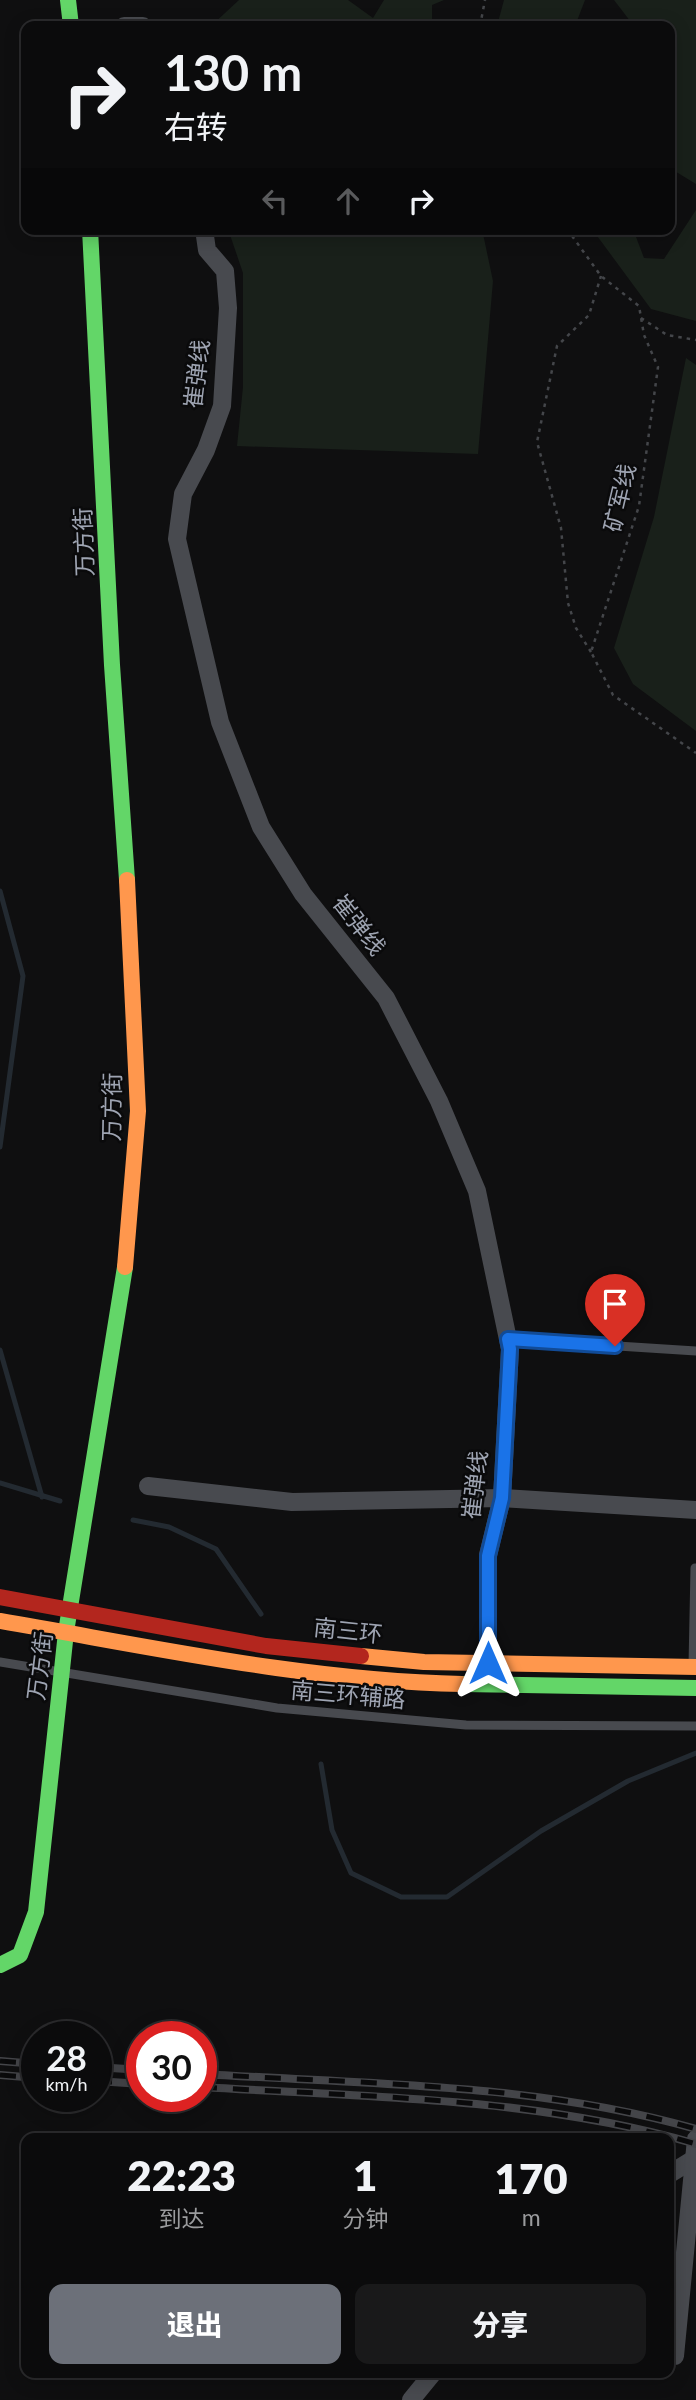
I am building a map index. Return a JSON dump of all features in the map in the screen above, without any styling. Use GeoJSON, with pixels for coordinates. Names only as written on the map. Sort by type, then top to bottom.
{"type":"FeatureCollection","features":[{"type":"Feature","properties":{"kind":"street"},"geometry":{"type":"LineString","coordinates":[[68,0],[75,21]]}},
{"type":"Feature","properties":{"kind":"street","name":"万方街"},"geometry":{"type":"LineString","coordinates":[[0,1965],[20,1955],[36,1912],[66,1632],[123,1295],[138,1111],[91,235]]}},
{"type":"Feature","properties":{"kind":"street","name":"崔弹线"},"geometry":{"type":"LineString","coordinates":[[205,235],[207,250],[225,271],[228,308],[222,406],[205,450],[183,494],[177,539],[220,722],[261,827],[303,894],[386,998],[439,1101],[477,1191],[510,1349],[502,1498],[488,1556],[488,1663]]}},
{"type":"Feature","properties":{"kind":"street"},"geometry":{"type":"LineString","coordinates":[[148,1486],[292,1502],[502,1498],[696,1510]]}},
{"type":"Feature","properties":{"kind":"street","name":"南三环"},"geometry":{"type":"LineString","coordinates":[[0,1597],[72,1608],[266,1646],[424,1662],[694,1667]]}},
{"type":"Feature","properties":{"kind":"street","name":"南三环"},"geometry":{"type":"LineString","coordinates":[[0,1621],[262,1667],[423,1684],[696,1688]]}},
{"type":"Feature","properties":{"kind":"street"},"geometry":{"type":"LineString","coordinates":[[675,2356],[692,2222],[696,2140]]}},
{"type":"Feature","properties":{"kind":"street"},"geometry":{"type":"LineString","coordinates":[[674,2171],[694,2159]]}},
{"type":"Feature","properties":{"kind":"street"},"geometry":{"type":"LineString","coordinates":[[411,2400],[429,2378]]}},
{"type":"Feature","properties":{"kind":"lane"},"geometry":{"type":"LineString","coordinates":[[508,1339],[696,1351]]}},
{"type":"Feature","properties":{"kind":"lane"},"geometry":{"type":"LineString","coordinates":[[694,1667],[695,1568]]}},
{"type":"Feature","properties":{"kind":"lane","name":"南三环辅路"},"geometry":{"type":"LineString","coordinates":[[0,1662],[277,1708],[466,1725],[696,1726]]}},
{"type":"Feature","properties":{"kind":"path"},"geometry":{"type":"LineString","coordinates":[[481,21],[485,0]]}},
{"type":"Feature","properties":{"kind":"path","name":"矿军线"},"geometry":{"type":"LineString","coordinates":[[571,235],[601,276],[639,306],[644,335],[658,367],[639,506],[591,652]]}},
{"type":"Feature","properties":{"kind":"path"},"geometry":{"type":"LineString","coordinates":[[601,276],[589,315],[557,346],[537,442],[561,528],[568,603],[576,628],[613,695],[696,753]]}},
{"type":"Feature","properties":{"kind":"path"},"geometry":{"type":"LineString","coordinates":[[641,318],[667,335],[696,340]]}},
{"type":"Feature","properties":{"kind":"shaded area"},"geometry":{"type":"Polygon","coordinates":[[[239,0],[348,0],[373,18],[384,0],[444,0],[432,5],[432,21],[216,21],[239,0]]]}},
{"type":"Feature","properties":{"kind":"shaded area"},"geometry":{"type":"Polygon","coordinates":[[[504,0],[585,0],[577,21],[498,21],[504,0]]]}},
{"type":"Feature","properties":{"kind":"shaded area"},"geometry":{"type":"Polygon","coordinates":[[[614,0],[696,0],[696,184],[675,171],[675,21],[630,21],[614,0]]]}},
{"type":"Feature","properties":{"kind":"shaded area"},"geometry":{"type":"Polygon","coordinates":[[[696,210],[696,321],[651,309],[596,235],[635,235],[644,258],[664,259],[696,210]]]}},
{"type":"Feature","properties":{"kind":"shaded area"},"geometry":{"type":"Polygon","coordinates":[[[230,235],[483,235],[493,281],[478,454],[237,446],[243,387],[243,273],[230,235]]]}},
{"type":"Feature","properties":{"kind":"shaded area"},"geometry":{"type":"Polygon","coordinates":[[[686,358],[696,365],[696,731],[633,684],[614,648],[654,517],[686,358]]]}},
{"type":"Feature","properties":{"kind":"waterway"},"geometry":{"type":"LineString","coordinates":[[0,891],[23,976],[0,1147]]}},
{"type":"Feature","properties":{"kind":"waterway"},"geometry":{"type":"LineString","coordinates":[[0,1350],[42,1497]]}},
{"type":"Feature","properties":{"kind":"waterway"},"geometry":{"type":"LineString","coordinates":[[0,1483],[60,1501]]}},
{"type":"Feature","properties":{"kind":"waterway"},"geometry":{"type":"LineString","coordinates":[[133,1520],[169,1527],[216,1549],[261,1614]]}},
{"type":"Feature","properties":{"kind":"waterway"},"geometry":{"type":"LineString","coordinates":[[321,1764],[332,1830],[351,1873],[401,1897],[447,1897],[541,1831],[628,1781],[696,1753]]}},
{"type":"Feature","properties":{"kind":"railway"},"geometry":{"type":"LineString","coordinates":[[0,2061],[21,2063]]}},
{"type":"Feature","properties":{"kind":"railway"},"geometry":{"type":"LineString","coordinates":[[112,2068],[126,2069]]}},
{"type":"Feature","properties":{"kind":"railway"},"geometry":{"type":"LineString","coordinates":[[0,2075],[21,2077]]}},
{"type":"Feature","properties":{"kind":"railway"},"geometry":{"type":"LineString","coordinates":[[217,2075],[513,2094],[574,2102],[696,2129]]}},
{"type":"Feature","properties":{"kind":"railway"},"geometry":{"type":"LineString","coordinates":[[112,2082],[126,2083]]}},
{"type":"Feature","properties":{"kind":"railway"},"geometry":{"type":"LineString","coordinates":[[217,2088],[388,2097],[513,2108],[655,2133]]}},
{"type":"Feature","properties":{"kind":"railway"},"geometry":{"type":"LineString","coordinates":[[674,2138],[696,2144]]}},
{"type":"Feature","properties":{"kind":"traffic: fast"},"geometry":{"type":"LineString","coordinates":[[68,0],[70,21]]}},
{"type":"Feature","properties":{"kind":"traffic: fast"},"geometry":{"type":"LineString","coordinates":[[90,235],[112,665],[127,880]]}},
{"type":"Feature","properties":{"kind":"traffic: fast"},"geometry":{"type":"LineString","coordinates":[[0,1965],[20,1955],[36,1912],[66,1632],[125,1267]]}},
{"type":"Feature","properties":{"kind":"traffic: fast"},"geometry":{"type":"LineString","coordinates":[[462,1684],[696,1688]]}},
{"type":"Feature","properties":{"kind":"traffic: slow"},"geometry":{"type":"LineString","coordinates":[[125,1267],[138,1111],[127,880]]}},
{"type":"Feature","properties":{"kind":"traffic: slow"},"geometry":{"type":"LineString","coordinates":[[0,1621],[288,1670],[346,1677],[462,1684]]}},
{"type":"Feature","properties":{"kind":"traffic: slow"},"geometry":{"type":"LineString","coordinates":[[361,1656],[424,1662],[696,1667]]}},
{"type":"Feature","properties":{"kind":"traffic: jam"},"geometry":{"type":"LineString","coordinates":[[0,1597],[266,1646],[361,1656]]}},
{"type":"Feature","properties":{"kind":"route"},"geometry":{"type":"LineString","coordinates":[[488,1663],[488,1556],[502,1498],[510,1349],[508,1339],[615,1346]]}}]}
